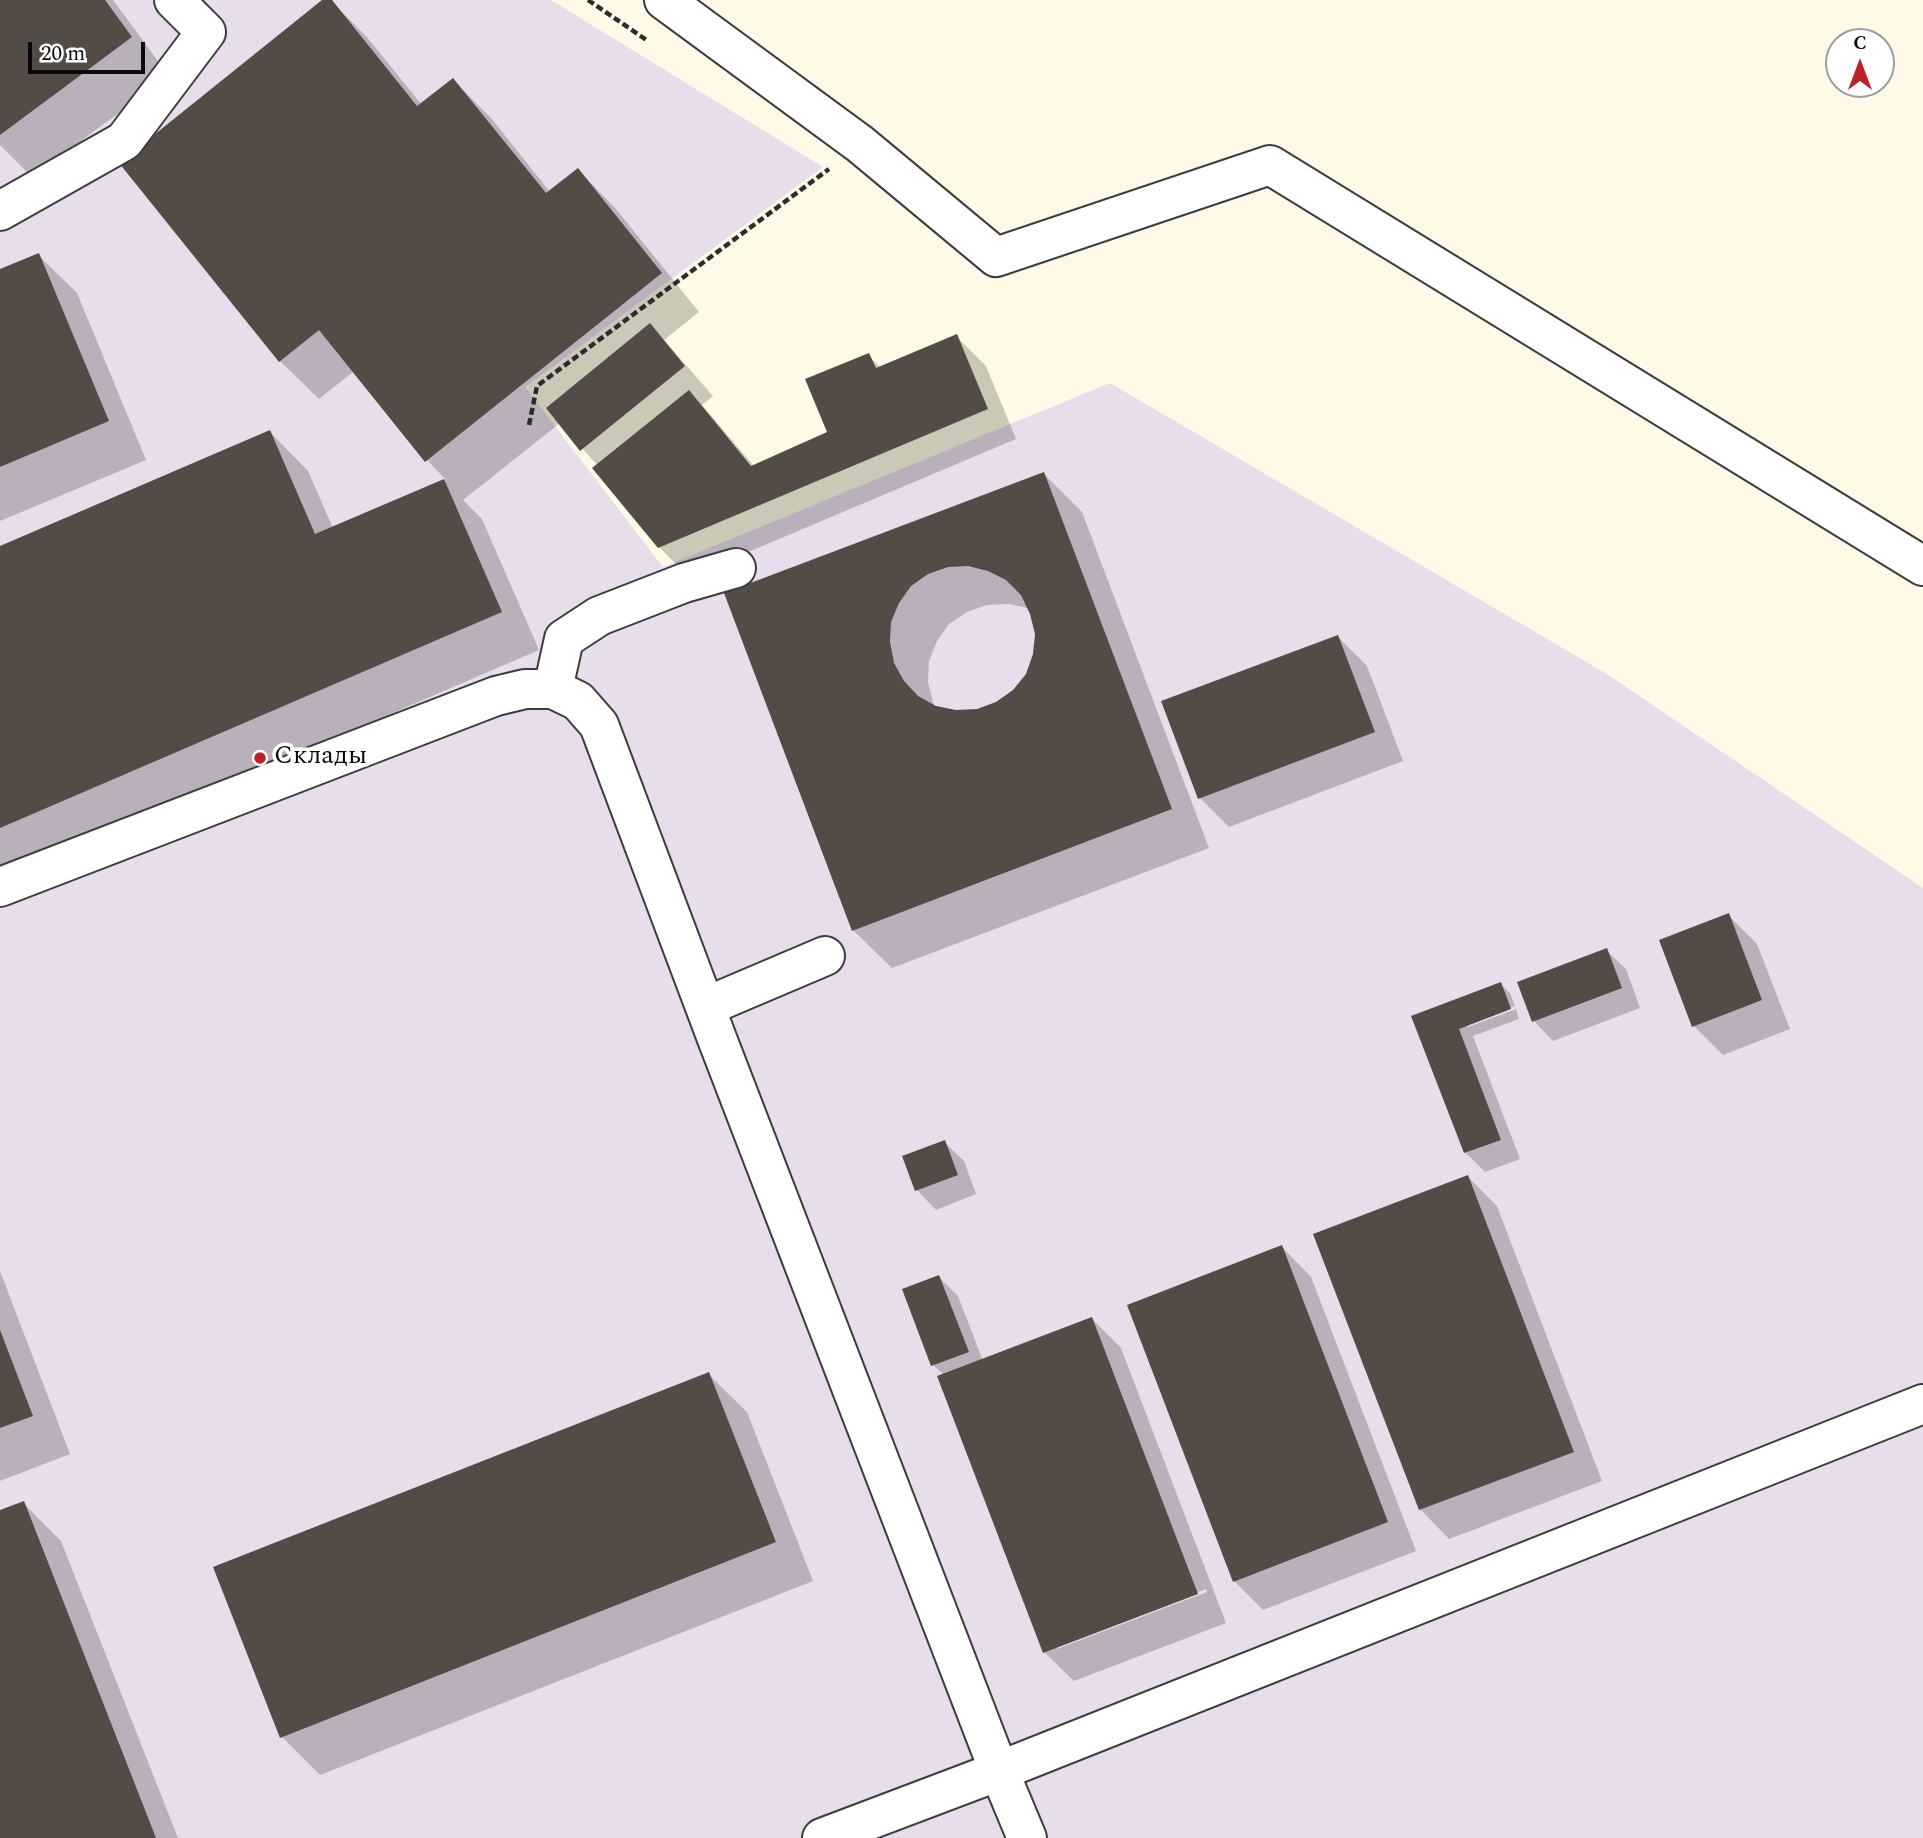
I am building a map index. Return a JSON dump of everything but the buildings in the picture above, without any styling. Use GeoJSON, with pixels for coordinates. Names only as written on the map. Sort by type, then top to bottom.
{"type":"FeatureCollection","features":[{"type":"Feature","properties":{"kind":"street"},"geometry":{"type":"LineString","coordinates":[[0,211],[124,141],[206,32],[174,0]]}},
{"type":"Feature","properties":{"kind":"street"},"geometry":{"type":"LineString","coordinates":[[664,0],[860,144],[996,257],[1270,165],[1923,566]]}},
{"type":"Feature","properties":{"kind":"street"},"geometry":{"type":"LineString","coordinates":[[553,689],[564,639],[599,616],[684,583],[736,568]]}},
{"type":"Feature","properties":{"kind":"street"},"geometry":{"type":"LineString","coordinates":[[0,887],[496,696],[524,689],[553,689],[578,701],[599,725],[705,1007],[1027,1838]]}},
{"type":"Feature","properties":{"kind":"street"},"geometry":{"type":"LineString","coordinates":[[705,1007],[825,956]]}},
{"type":"Feature","properties":{"kind":"street"},"geometry":{"type":"LineString","coordinates":[[822,1838],[999,1771],[1923,1404]]}},
{"type":"Feature","properties":{"kind":"path"},"geometry":{"type":"LineString","coordinates":[[588,0],[655,46]]}},
{"type":"Feature","properties":{"kind":"path"},"geometry":{"type":"LineString","coordinates":[[529,425],[537,386],[830,169],[822,159]]}},
{"type":"Feature","properties":{"kind":"shaded area"},"geometry":{"type":"Polygon","coordinates":[[[0,0],[551,0],[823,167],[525,387],[663,567],[1110,383],[1607,674],[1923,888],[1923,1838],[0,1838],[0,0]]]}},
{"type":"Feature","properties":{"kind":"place","name":"Склады"},"geometry":{"type":"Point","coordinates":[260,758]}}]}
